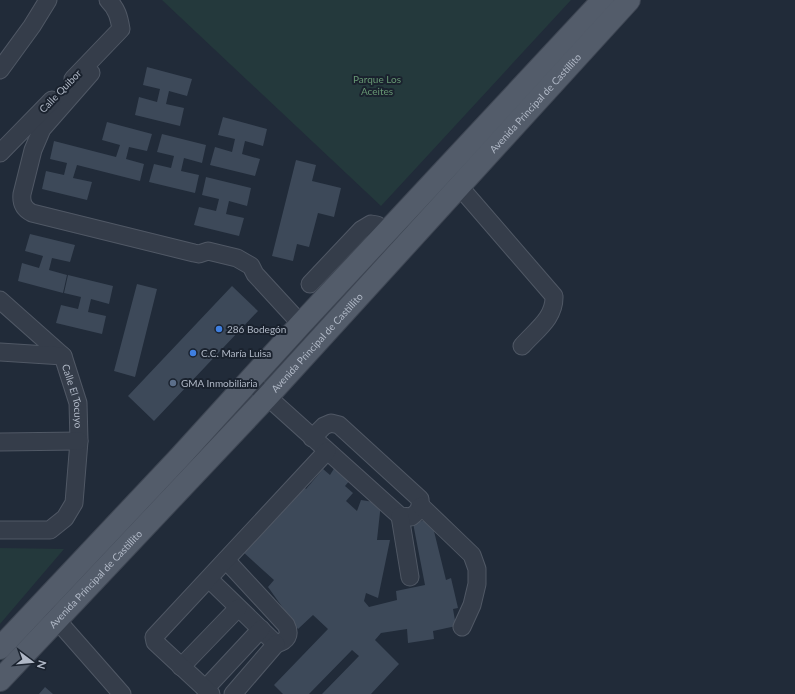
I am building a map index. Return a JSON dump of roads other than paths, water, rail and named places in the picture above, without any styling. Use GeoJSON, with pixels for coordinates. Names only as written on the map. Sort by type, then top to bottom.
{"type":"FeatureCollection","features":[{"type":"Feature","properties":{"kind":"main road","name":"Avenida Principal de Castillito"},"geometry":{"type":"LineString","coordinates":[[0,680],[267,397],[603,0]]}},
{"type":"Feature","properties":{"kind":"main road","name":"Avenida Principal de Castillito"},"geometry":{"type":"LineString","coordinates":[[0,648],[388,232],[452,178],[629,0]]}},
{"type":"Feature","properties":{"kind":"street"},"geometry":{"type":"LineString","coordinates":[[0,70],[32,26],[48,0]]}},
{"type":"Feature","properties":{"kind":"street","name":"Calle Quibor"},"geometry":{"type":"LineString","coordinates":[[0,153],[121,29],[119,16],[114,6],[108,0]]}},
{"type":"Feature","properties":{"kind":"street"},"geometry":{"type":"LineString","coordinates":[[91,73],[42,129],[33,150],[22,194],[21,199],[25,209],[32,213],[199,254],[210,263],[242,272],[253,270],[301,324]]}},
{"type":"Feature","properties":{"kind":"street"},"geometry":{"type":"LineString","coordinates":[[452,178],[520,254],[554,296],[555,305],[552,313],[522,346]]}},
{"type":"Feature","properties":{"kind":"street"},"geometry":{"type":"LineString","coordinates":[[310,284],[361,230],[371,224],[376,225],[388,232]]}},
{"type":"Feature","properties":{"kind":"street","name":"Calle El Tocuyo"},"geometry":{"type":"LineString","coordinates":[[0,300],[63,356],[78,403],[79,441],[74,504],[65,518],[50,530],[0,530]]}},
{"type":"Feature","properties":{"kind":"street"},"geometry":{"type":"LineString","coordinates":[[0,352],[63,356]]}},
{"type":"Feature","properties":{"kind":"street"},"geometry":{"type":"LineString","coordinates":[[250,381],[312,438],[400,516],[411,517],[418,512],[421,506],[420,499],[339,425],[331,423],[324,426],[312,438]]}},
{"type":"Feature","properties":{"kind":"street"},"geometry":{"type":"LineString","coordinates":[[0,442],[79,441]]}},
{"type":"Feature","properties":{"kind":"street"},"geometry":{"type":"LineString","coordinates":[[261,629],[208,691],[155,642],[154,638],[327,451]]}},
{"type":"Feature","properties":{"kind":"street"},"geometry":{"type":"LineString","coordinates":[[421,506],[472,555],[477,569],[477,584],[472,605],[462,627]]}},
{"type":"Feature","properties":{"kind":"street"},"geometry":{"type":"LineString","coordinates":[[400,516],[410,577]]}},
{"type":"Feature","properties":{"kind":"street"},"geometry":{"type":"LineString","coordinates":[[226,560],[286,624],[288,630],[288,636],[283,642],[276,644],[233,694]]}},
{"type":"Feature","properties":{"kind":"street"},"geometry":{"type":"LineString","coordinates":[[209,579],[276,644]]}},
{"type":"Feature","properties":{"kind":"street"},"geometry":{"type":"LineString","coordinates":[[42,604],[58,620],[122,694]]}},
{"type":"Feature","properties":{"kind":"street"},"geometry":{"type":"LineString","coordinates":[[181,666],[238,608]]}},
{"type":"Feature","properties":{"kind":"place","name":"286 Bodegón"},"geometry":{"type":"Point","coordinates":[219,329]}},
{"type":"Feature","properties":{"kind":"place","name":"C.C. María Luisa"},"geometry":{"type":"Point","coordinates":[193,353]}},
{"type":"Feature","properties":{"kind":"place","name":"GMA Inmobiliaria"},"geometry":{"type":"Point","coordinates":[173,383]}},
{"type":"Feature","properties":{"kind":"park label","name":"Parque Los Aceites"},"geometry":{"type":"Point","coordinates":[377,84]}}]}
